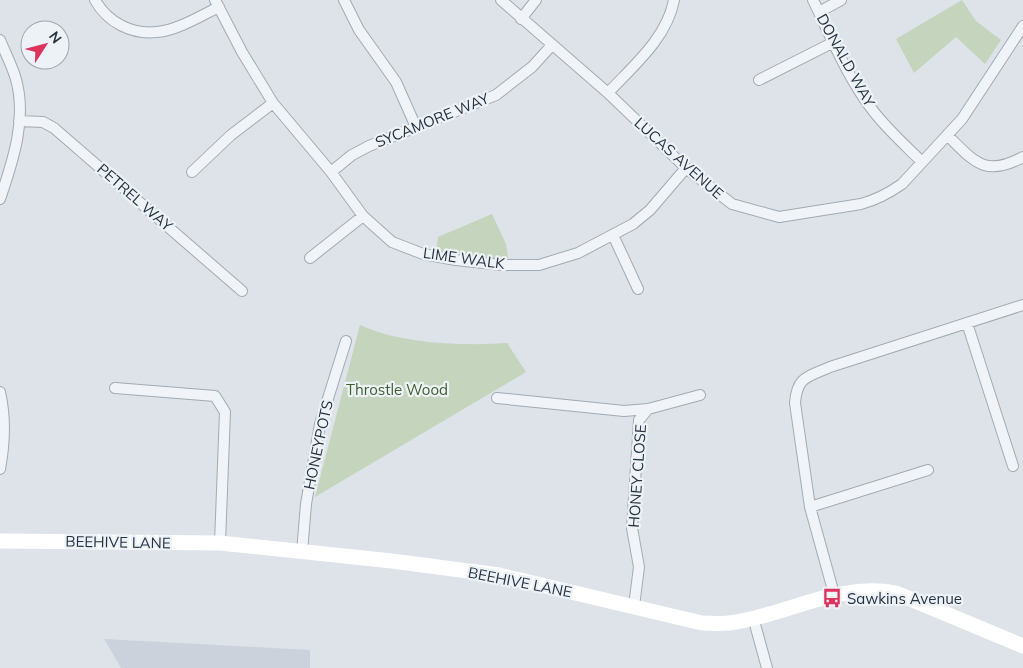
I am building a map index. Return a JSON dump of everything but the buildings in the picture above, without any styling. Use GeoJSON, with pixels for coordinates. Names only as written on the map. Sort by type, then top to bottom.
{"type":"FeatureCollection","features":[{"type":"Feature","properties":{"kind":"main road","name":"BEEHIVE LANE"},"geometry":{"type":"LineString","coordinates":[[0,541],[220,543],[392,561],[499,575],[702,623],[729,623],[753,618],[834,594],[883,591],[896,593],[1023,646]]}},
{"type":"Feature","properties":{"kind":"street"},"geometry":{"type":"LineString","coordinates":[[94,0],[101,10],[114,22],[130,30],[147,32],[166,30],[217,3]]}},
{"type":"Feature","properties":{"kind":"street"},"geometry":{"type":"LineString","coordinates":[[344,0],[359,30],[396,82],[416,127]]}},
{"type":"Feature","properties":{"kind":"street","name":"LUCAS AVENUE"},"geometry":{"type":"LineString","coordinates":[[500,0],[608,93],[686,168],[732,204],[779,217],[871,201],[902,184],[962,119],[1023,26]]}},
{"type":"Feature","properties":{"kind":"street"},"geometry":{"type":"LineString","coordinates":[[521,18],[536,0]]}},
{"type":"Feature","properties":{"kind":"street"},"geometry":{"type":"LineString","coordinates":[[608,93],[660,36],[674,0]]}},
{"type":"Feature","properties":{"kind":"street","name":"DONALD WAY"},"geometry":{"type":"LineString","coordinates":[[813,0],[852,78],[873,111],[922,162]]}},
{"type":"Feature","properties":{"kind":"street"},"geometry":{"type":"LineString","coordinates":[[819,12],[841,0]]}},
{"type":"Feature","properties":{"kind":"street","name":"LIME WALK"},"geometry":{"type":"LineString","coordinates":[[217,3],[242,52],[273,103],[331,172],[363,216],[392,242],[423,254],[502,265],[539,265],[578,253],[633,224],[650,210],[686,168]]}},
{"type":"Feature","properties":{"kind":"street"},"geometry":{"type":"LineString","coordinates":[[0,40],[15,77],[19,120],[12,162],[0,198]]}},
{"type":"Feature","properties":{"kind":"street"},"geometry":{"type":"LineString","coordinates":[[759,80],[834,42]]}},
{"type":"Feature","properties":{"kind":"street","name":"SYCAMORE WAY"},"geometry":{"type":"LineString","coordinates":[[331,172],[352,155],[369,146],[496,95],[532,68],[552,45]]}},
{"type":"Feature","properties":{"kind":"street"},"geometry":{"type":"LineString","coordinates":[[192,172],[231,135],[273,103]]}},
{"type":"Feature","properties":{"kind":"street","name":"PETREL WAY"},"geometry":{"type":"LineString","coordinates":[[19,120],[43,122],[54,128],[242,291]]}},
{"type":"Feature","properties":{"kind":"street"},"geometry":{"type":"LineString","coordinates":[[947,135],[976,162],[987,166],[1012,163],[1023,157]]}},
{"type":"Feature","properties":{"kind":"street"},"geometry":{"type":"LineString","coordinates":[[310,258],[363,216]]}},
{"type":"Feature","properties":{"kind":"street"},"geometry":{"type":"LineString","coordinates":[[613,235],[638,289]]}},
{"type":"Feature","properties":{"kind":"street"},"geometry":{"type":"LineString","coordinates":[[834,594],[810,507],[795,403],[796,389],[804,378],[830,367],[1023,305]]}},
{"type":"Feature","properties":{"kind":"street"},"geometry":{"type":"LineString","coordinates":[[967,323],[1013,466]]}},
{"type":"Feature","properties":{"kind":"street","name":"HONEYPOTS"},"geometry":{"type":"LineString","coordinates":[[302,552],[306,504],[320,424],[346,341]]}},
{"type":"Feature","properties":{"kind":"street"},"geometry":{"type":"LineString","coordinates":[[115,388],[215,396],[226,412],[220,543]]}},
{"type":"Feature","properties":{"kind":"street"},"geometry":{"type":"LineString","coordinates":[[0,392],[5,439],[0,468]]}},
{"type":"Feature","properties":{"kind":"street","name":"HONEY CLOSE"},"geometry":{"type":"LineString","coordinates":[[497,398],[624,411],[648,409],[700,395]]}},
{"type":"Feature","properties":{"kind":"street","name":"HONEY CLOSE"},"geometry":{"type":"LineString","coordinates":[[634,606],[639,567],[632,528],[639,420],[648,409]]}},
{"type":"Feature","properties":{"kind":"street"},"geometry":{"type":"LineString","coordinates":[[810,507],[928,470]]}},
{"type":"Feature","properties":{"kind":"street"},"geometry":{"type":"LineString","coordinates":[[753,618],[767,668]]}},
{"type":"Feature","properties":{"kind":"shaded area"},"geometry":{"type":"Polygon","coordinates":[[[104,639],[310,650],[310,668],[121,668],[104,639]]]}},
{"type":"Feature","properties":{"kind":"green space"},"geometry":{"type":"Polygon","coordinates":[[[962,0],[976,21],[1001,40],[985,64],[956,37],[914,73],[896,39],[962,0]]]}},
{"type":"Feature","properties":{"kind":"green space"},"geometry":{"type":"Polygon","coordinates":[[[492,214],[506,244],[509,263],[436,253],[438,237],[492,214]]]}},
{"type":"Feature","properties":{"kind":"green space","name":"Throstle Wood"},"geometry":{"type":"Polygon","coordinates":[[[360,325],[413,340],[451,344],[507,343],[526,372],[315,497],[360,325]]]}},
{"type":"Feature","properties":{"kind":"place","name":"Sawkins Avenue"},"geometry":{"type":"Point","coordinates":[832,598]}}]}
